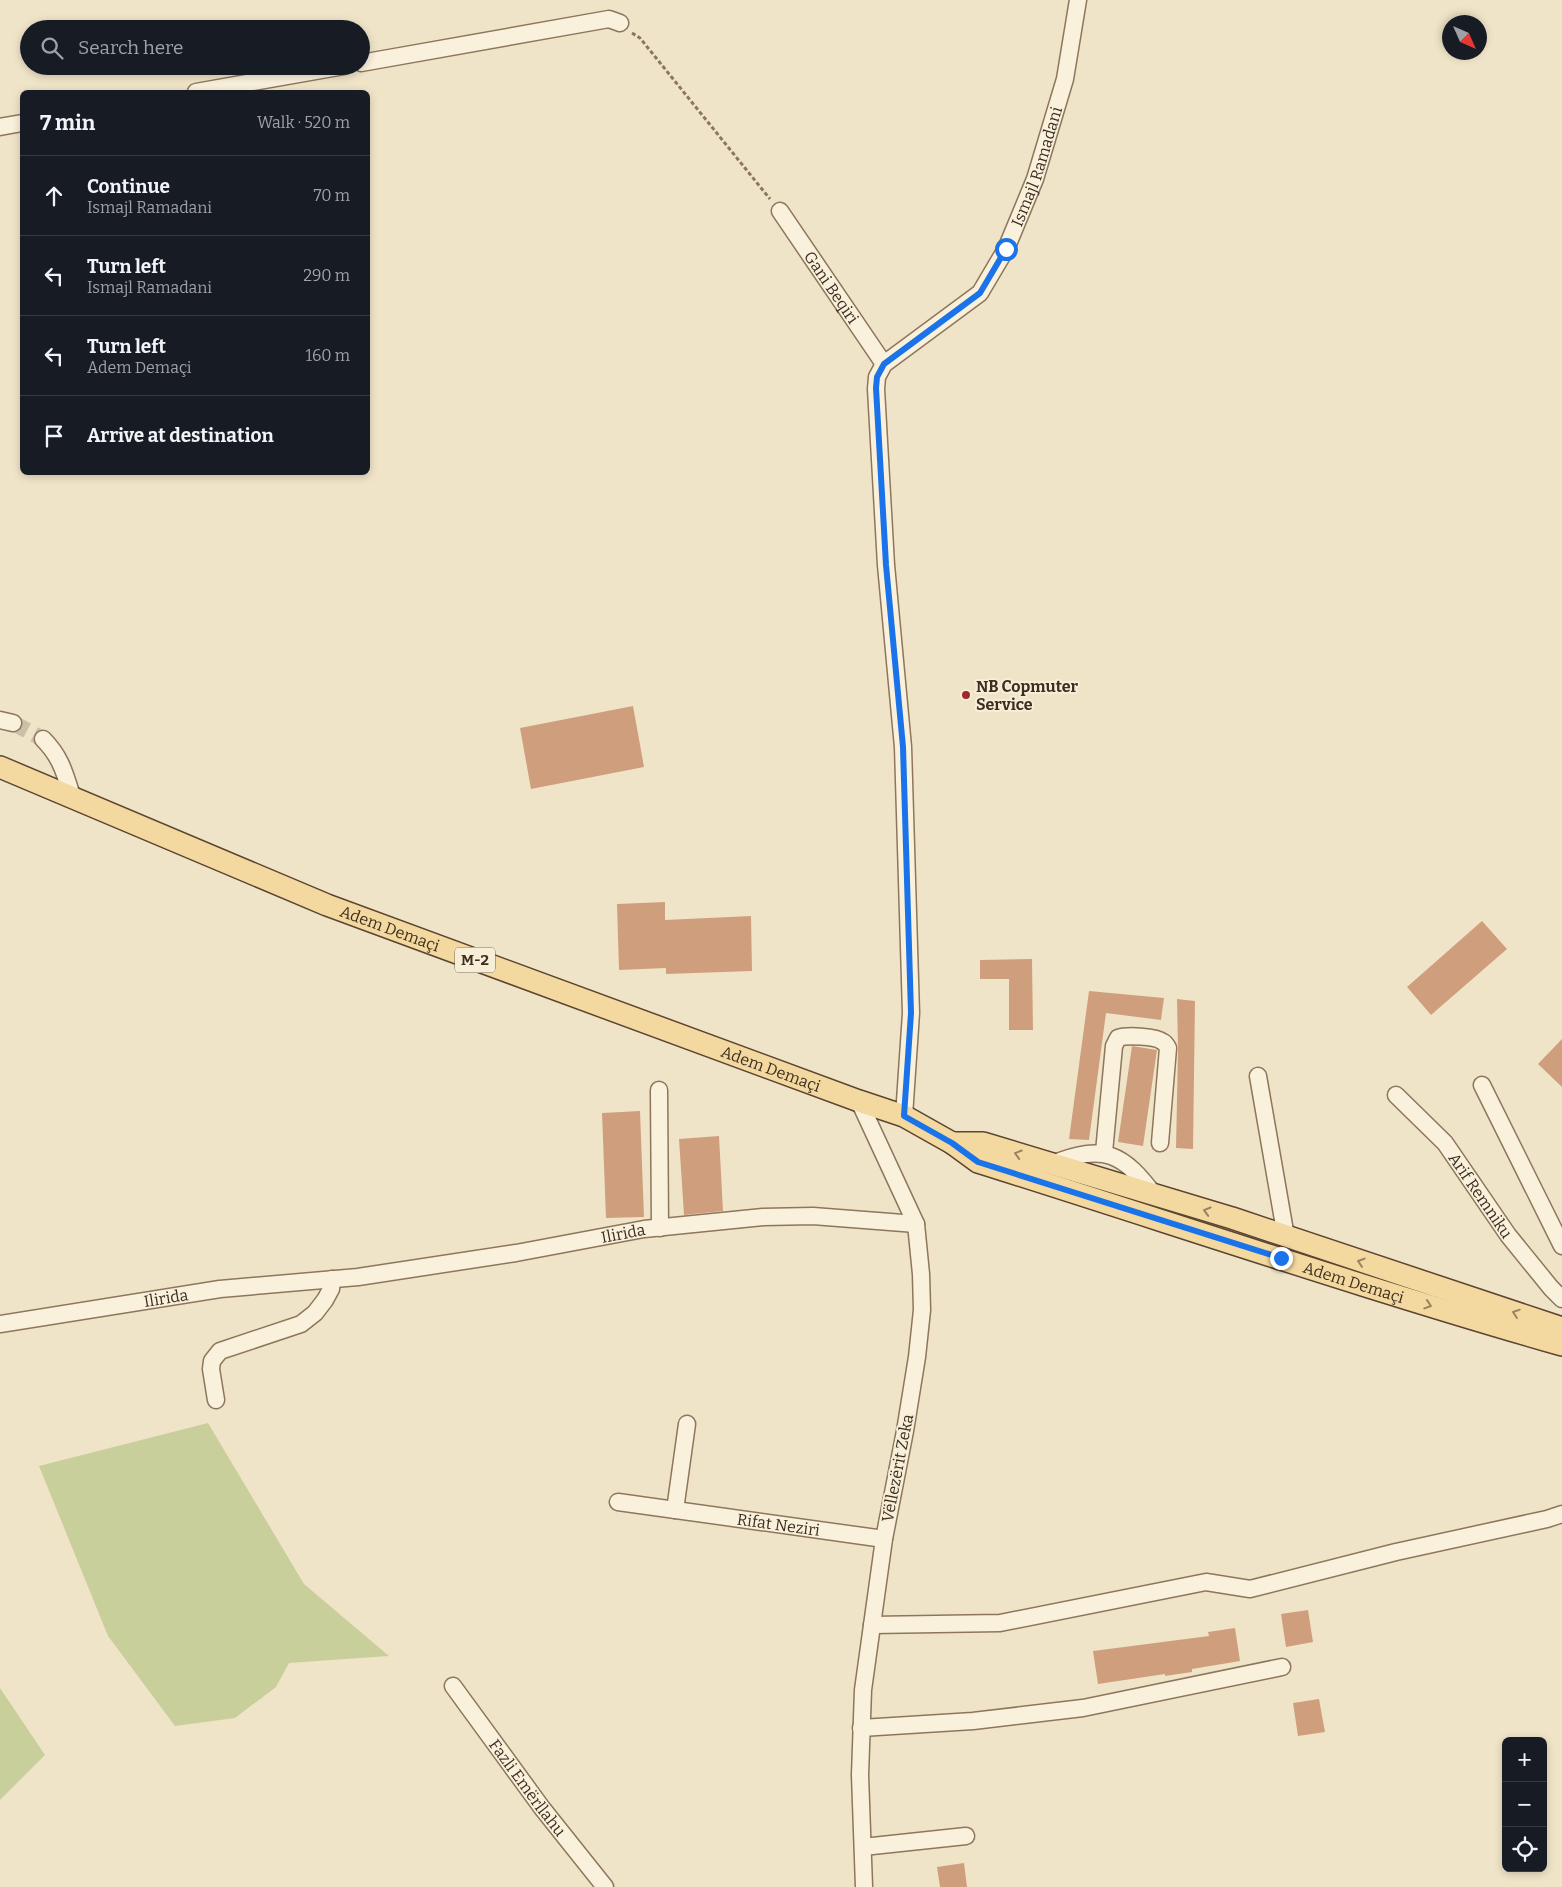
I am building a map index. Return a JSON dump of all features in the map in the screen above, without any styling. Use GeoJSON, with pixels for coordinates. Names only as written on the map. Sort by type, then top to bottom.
{"type":"FeatureCollection","features":[{"type":"Feature","properties":{"kind":"main road","name":"Adem Demaçi"},"geometry":{"type":"LineString","coordinates":[[0,767],[327,906],[904,1116],[952,1143],[978,1162],[1485,1323],[1562,1345]]}},
{"type":"Feature","properties":{"kind":"main road","name":"Adem Demaçi"},"geometry":{"type":"LineString","coordinates":[[952,1143],[983,1143],[1232,1218],[1562,1328]]}},
{"type":"Feature","properties":{"kind":"street","name":"Ismajl Ramadani"},"geometry":{"type":"LineString","coordinates":[[884,364],[980,293],[1006,249],[1035,179],[1062,88],[1078,0]]}},
{"type":"Feature","properties":{"kind":"street"},"geometry":{"type":"LineString","coordinates":[[370,61],[609,19],[620,23]]}},
{"type":"Feature","properties":{"kind":"street"},"geometry":{"type":"LineString","coordinates":[[207,90],[293,75]]}},
{"type":"Feature","properties":{"kind":"street"},"geometry":{"type":"LineString","coordinates":[[0,127],[20,123]]}},
{"type":"Feature","properties":{"kind":"street","name":"Gani Beqiri"},"geometry":{"type":"LineString","coordinates":[[780,211],[884,364]]}},
{"type":"Feature","properties":{"kind":"street"},"geometry":{"type":"LineString","coordinates":[[884,364],[877,377],[876,388],[886,565],[903,747],[910,1003],[904,1116]]}},
{"type":"Feature","properties":{"kind":"street"},"geometry":{"type":"LineString","coordinates":[[43,739],[53,749],[61,762],[73,799]]}},
{"type":"Feature","properties":{"kind":"street"},"geometry":{"type":"LineString","coordinates":[[1104,1152],[1114,1046],[1118,1038],[1125,1036],[1158,1040],[1164,1042],[1168,1048],[1160,1142]]}},
{"type":"Feature","properties":{"kind":"street"},"geometry":{"type":"LineString","coordinates":[[1258,1076],[1286,1237]]}},
{"type":"Feature","properties":{"kind":"street"},"geometry":{"type":"LineString","coordinates":[[1482,1085],[1562,1246]]}},
{"type":"Feature","properties":{"kind":"street"},"geometry":{"type":"LineString","coordinates":[[659,1090],[660,1228]]}},
{"type":"Feature","properties":{"kind":"street","name":"Arif Remniku"},"geometry":{"type":"LineString","coordinates":[[1396,1095],[1445,1143],[1508,1235],[1550,1288],[1562,1299]]}},
{"type":"Feature","properties":{"kind":"street","name":"Vëllezërit Zeka"},"geometry":{"type":"LineString","coordinates":[[859,1101],[916,1224],[921,1274],[920,1329],[905,1431],[884,1539],[863,1690],[860,1775],[864,1887]]}},
{"type":"Feature","properties":{"kind":"street"},"geometry":{"type":"LineString","coordinates":[[1052,1164],[1082,1154],[1104,1152],[1127,1163],[1142,1178],[1155,1196]]}},
{"type":"Feature","properties":{"kind":"street","name":"Ilirida"},"geometry":{"type":"LineString","coordinates":[[0,1324],[220,1288],[368,1276],[660,1228],[763,1217],[813,1216],[916,1224]]}},
{"type":"Feature","properties":{"kind":"street"},"geometry":{"type":"LineString","coordinates":[[216,1400],[211,1369],[212,1361],[220,1351],[301,1324],[315,1313],[324,1300],[330,1289],[332,1279]]}},
{"type":"Feature","properties":{"kind":"street"},"geometry":{"type":"LineString","coordinates":[[675,1510],[687,1424]]}},
{"type":"Feature","properties":{"kind":"street","name":"Rifat Neziri"},"geometry":{"type":"LineString","coordinates":[[618,1502],[884,1539]]}},
{"type":"Feature","properties":{"kind":"street"},"geometry":{"type":"LineString","coordinates":[[872,1625],[1000,1623],[1206,1582],[1250,1589],[1396,1552],[1547,1519],[1562,1514]]}},
{"type":"Feature","properties":{"kind":"street"},"geometry":{"type":"LineString","coordinates":[[861,1728],[973,1721],[1083,1708],[1282,1667]]}},
{"type":"Feature","properties":{"kind":"street","name":"Fazli Emërllahu"},"geometry":{"type":"LineString","coordinates":[[453,1686],[542,1808],[605,1887]]}},
{"type":"Feature","properties":{"kind":"street"},"geometry":{"type":"LineString","coordinates":[[863,1847],[966,1836]]}},
{"type":"Feature","properties":{"kind":"path"},"geometry":{"type":"LineString","coordinates":[[620,23],[640,38],[780,211]]}},
{"type":"Feature","properties":{"kind":"green space"},"geometry":{"type":"Polygon","coordinates":[[[208,1423],[304,1584],[389,1656],[289,1663],[276,1687],[235,1718],[175,1726],[108,1636],[39,1466],[208,1423]]]}},
{"type":"Feature","properties":{"kind":"green space"},"geometry":{"type":"Polygon","coordinates":[[[0,1688],[45,1755],[0,1800],[0,1688]]]}},
{"type":"Feature","properties":{"kind":"building"},"geometry":{"type":"Polygon","coordinates":[[[633,706],[644,767],[531,789],[520,728],[633,706]]]}},
{"type":"Feature","properties":{"kind":"building"},"geometry":{"type":"Polygon","coordinates":[[[665,902],[665,920],[751,916],[752,971],[666,974],[666,968],[619,970],[617,904],[665,902]]]}},
{"type":"Feature","properties":{"kind":"building"},"geometry":{"type":"Polygon","coordinates":[[[1482,921],[1507,949],[1431,1015],[1407,987],[1482,921]]]}},
{"type":"Feature","properties":{"kind":"building"},"geometry":{"type":"Polygon","coordinates":[[[1032,959],[1033,1030],[1009,1030],[1009,979],[980,979],[980,960],[1032,959]]]}},
{"type":"Feature","properties":{"kind":"building"},"geometry":{"type":"Polygon","coordinates":[[[1089,991],[1164,998],[1161,1020],[1106,1013],[1089,1140],[1069,1139],[1089,991]]]}},
{"type":"Feature","properties":{"kind":"building"},"geometry":{"type":"Polygon","coordinates":[[[1177,999],[1195,1001],[1193,1149],[1176,1148],[1177,999]]]}},
{"type":"Feature","properties":{"kind":"building"},"geometry":{"type":"Polygon","coordinates":[[[1562,1039],[1562,1087],[1538,1064],[1562,1039]]]}},
{"type":"Feature","properties":{"kind":"building"},"geometry":{"type":"Polygon","coordinates":[[[1132,1046],[1157,1050],[1143,1146],[1118,1142],[1132,1046]]]}},
{"type":"Feature","properties":{"kind":"building"},"geometry":{"type":"Polygon","coordinates":[[[640,1111],[644,1217],[606,1218],[602,1113],[640,1111]]]}},
{"type":"Feature","properties":{"kind":"building"},"geometry":{"type":"Polygon","coordinates":[[[719,1136],[723,1211],[684,1215],[679,1139],[719,1136]]]}},
{"type":"Feature","properties":{"kind":"building"},"geometry":{"type":"Polygon","coordinates":[[[1308,1610],[1313,1642],[1286,1647],[1281,1614],[1308,1610]]]}},
{"type":"Feature","properties":{"kind":"building"},"geometry":{"type":"Polygon","coordinates":[[[1235,1628],[1240,1661],[1192,1669],[1192,1672],[1098,1684],[1093,1651],[1209,1636],[1208,1632],[1235,1628]]]}},
{"type":"Feature","properties":{"kind":"building"},"geometry":{"type":"Polygon","coordinates":[[[1319,1699],[1325,1732],[1298,1736],[1293,1703],[1319,1699]]]}},
{"type":"Feature","properties":{"kind":"building"},"geometry":{"type":"Polygon","coordinates":[[[964,1863],[967,1887],[940,1887],[937,1867],[964,1863]]]}},
{"type":"Feature","properties":{"kind":"tunnel"},"geometry":{"type":"LineString","coordinates":[[13,723],[43,739]]}},
{"type":"Feature","properties":{"kind":"place","name":"NB Copmuter Service"},"geometry":{"type":"Point","coordinates":[966,695]}},
{"type":"Feature","properties":{"kind":"route"},"geometry":{"type":"LineString","coordinates":[[1006,249],[980,293],[884,364],[877,377],[876,388],[886,565],[903,747],[911,1013],[904,1116],[952,1143],[978,1162],[1281,1258]]}}]}
